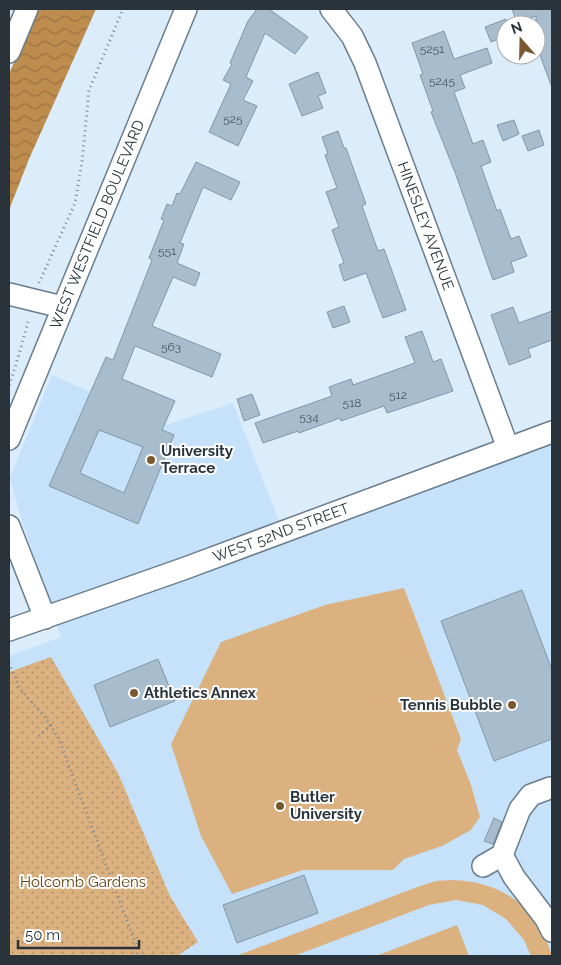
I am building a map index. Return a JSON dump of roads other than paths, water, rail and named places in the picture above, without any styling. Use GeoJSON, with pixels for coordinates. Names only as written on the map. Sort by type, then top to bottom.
{"type":"FeatureCollection","features":[{"type":"Feature","properties":{"kind":"street"},"geometry":{"type":"LineString","coordinates":[[9,52],[27,9]]}},
{"type":"Feature","properties":{"kind":"street","name":"WEST WESTFIELD BOULEVARD"},"geometry":{"type":"LineString","coordinates":[[9,439],[186,9]]}},
{"type":"Feature","properties":{"kind":"street","name":"HINESLEY AVENUE"},"geometry":{"type":"LineString","coordinates":[[332,9],[348,30],[362,56],[508,448]]}},
{"type":"Feature","properties":{"kind":"street"},"geometry":{"type":"LineString","coordinates":[[9,294],[62,307]]}},
{"type":"Feature","properties":{"kind":"street","name":"WEST 52ND STREET"},"geometry":{"type":"LineString","coordinates":[[9,630],[191,566],[552,432]]}},
{"type":"Feature","properties":{"kind":"street"},"geometry":{"type":"LineString","coordinates":[[9,526],[45,618]]}},
{"type":"Feature","properties":{"kind":"street"},"geometry":{"type":"LineString","coordinates":[[483,866],[502,855],[520,809],[531,795],[552,788]]}},
{"type":"Feature","properties":{"kind":"street"},"geometry":{"type":"LineString","coordinates":[[502,855],[514,878],[546,919],[552,931]]}},
{"type":"Feature","properties":{"kind":"water"},"geometry":{"type":"Polygon","coordinates":[[[37,9],[96,9],[29,159],[9,210],[9,74],[37,9]]]}},
{"type":"Feature","properties":{"kind":"place","name":"University Terrace"},"geometry":{"type":"Point","coordinates":[151,460]}},
{"type":"Feature","properties":{"kind":"place","name":"Athletics Annex"},"geometry":{"type":"Point","coordinates":[134,693]}},
{"type":"Feature","properties":{"kind":"place","name":"Tennis Bubble"},"geometry":{"type":"Point","coordinates":[512,705]}},
{"type":"Feature","properties":{"kind":"place","name":"Butler University"},"geometry":{"type":"Point","coordinates":[280,806]}},
{"type":"Feature","properties":{"kind":"park label","name":"Holcomb Gardens"},"geometry":{"type":"Point","coordinates":[83,882]}}]}
